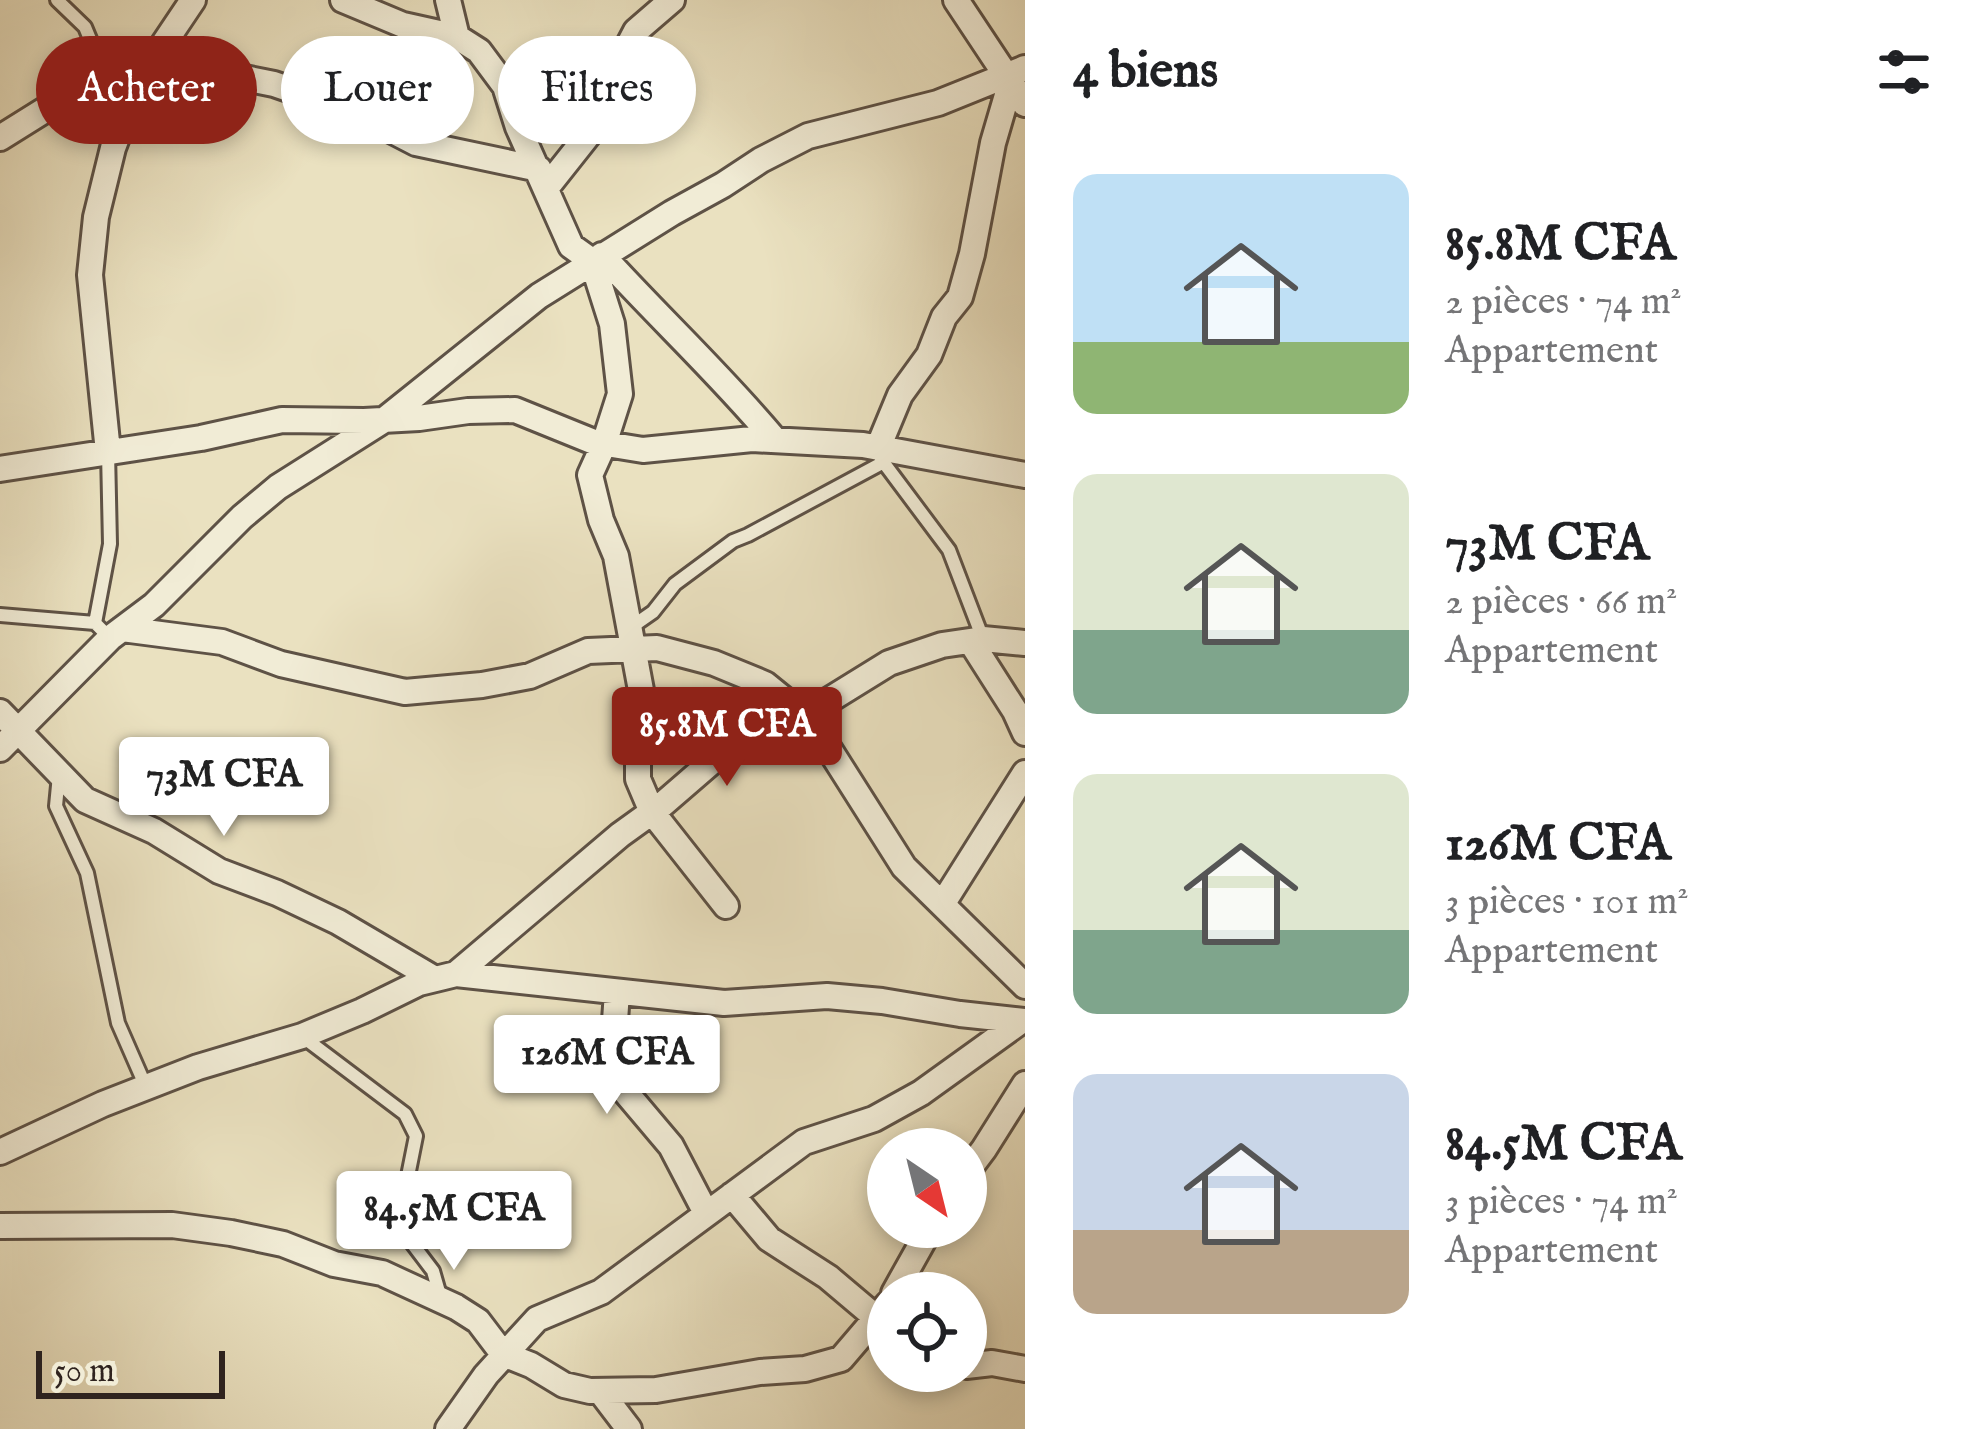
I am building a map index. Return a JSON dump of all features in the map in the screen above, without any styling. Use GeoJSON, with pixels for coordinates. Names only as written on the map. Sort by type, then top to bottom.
{"type":"FeatureCollection","features":[{"type":"Feature","properties":{"kind":"street"},"geometry":{"type":"LineString","coordinates":[[169,36],[193,0]]}},
{"type":"Feature","properties":{"kind":"street"},"geometry":{"type":"LineString","coordinates":[[343,0],[403,25],[452,36]]}},
{"type":"Feature","properties":{"kind":"street"},"geometry":{"type":"LineString","coordinates":[[448,0],[457,36]]}},
{"type":"Feature","properties":{"kind":"street"},"geometry":{"type":"LineString","coordinates":[[543,178],[608,110],[636,31],[672,0]]}},
{"type":"Feature","properties":{"kind":"street"},"geometry":{"type":"LineString","coordinates":[[956,0],[1016,83]]}},
{"type":"Feature","properties":{"kind":"street"},"geometry":{"type":"LineString","coordinates":[[474,48],[505,86],[518,127],[571,246],[597,258],[652,310],[732,388],[775,440]]}},
{"type":"Feature","properties":{"kind":"street"},"geometry":{"type":"LineString","coordinates":[[257,81],[358,113],[416,143],[543,178]]}},
{"type":"Feature","properties":{"kind":"street"},"geometry":{"type":"LineString","coordinates":[[446,976],[277,893],[219,872],[154,831],[86,800],[6,731],[109,630],[154,604],[278,488],[384,420],[539,296],[597,258],[808,136],[1016,83]]}},
{"type":"Feature","properties":{"kind":"street"},"geometry":{"type":"LineString","coordinates":[[880,456],[900,395],[929,356],[944,316],[961,297],[993,143],[1016,83]]}},
{"type":"Feature","properties":{"kind":"street"},"geometry":{"type":"LineString","coordinates":[[0,138],[36,116]]}},
{"type":"Feature","properties":{"kind":"street"},"geometry":{"type":"LineString","coordinates":[[108,452],[90,275],[96,217],[115,144]]}},
{"type":"Feature","properties":{"kind":"street"},"geometry":{"type":"LineString","coordinates":[[597,258],[612,323],[620,394],[590,475],[616,556],[643,701],[638,779],[652,812],[726,906]]}},
{"type":"Feature","properties":{"kind":"street"},"geometry":{"type":"LineString","coordinates":[[0,469],[201,438],[281,419],[384,420],[515,410],[604,444],[643,450],[775,440],[1025,475]]}},
{"type":"Feature","properties":{"kind":"street"},"geometry":{"type":"LineString","coordinates":[[109,630],[222,642],[281,664],[405,692],[530,676],[588,651],[632,639],[714,663],[765,684],[802,714],[904,867],[1025,986]]}},
{"type":"Feature","properties":{"kind":"street"},"geometry":{"type":"LineString","coordinates":[[977,640],[1025,733]]}},
{"type":"Feature","properties":{"kind":"street"},"geometry":{"type":"LineString","coordinates":[[446,976],[768,721],[802,714],[889,663],[942,645],[977,640],[1025,643]]}},
{"type":"Feature","properties":{"kind":"street"},"geometry":{"type":"LineString","coordinates":[[943,903],[1025,773]]}},
{"type":"Feature","properties":{"kind":"street"},"geometry":{"type":"LineString","coordinates":[[1,1153],[198,1066],[302,1036],[418,983],[446,976],[724,1003],[827,996],[882,1000],[1023,1021]]}},
{"type":"Feature","properties":{"kind":"street"},"geometry":{"type":"LineString","coordinates":[[617,992],[612,1064],[622,1088],[671,1146],[706,1213]]}},
{"type":"Feature","properties":{"kind":"street"},"geometry":{"type":"LineString","coordinates":[[448,1429],[503,1354],[537,1319],[602,1292],[804,1142],[874,1119],[921,1093],[1023,1021]]}},
{"type":"Feature","properties":{"kind":"street"},"geometry":{"type":"LineString","coordinates":[[987,1144],[1025,1084]]}},
{"type":"Feature","properties":{"kind":"street"},"geometry":{"type":"LineString","coordinates":[[732,1195],[769,1238],[867,1304]]}},
{"type":"Feature","properties":{"kind":"street"},"geometry":{"type":"LineString","coordinates":[[0,1226],[172,1225],[283,1244],[334,1264],[382,1273],[441,1300],[478,1321],[503,1354],[564,1385],[600,1391],[656,1390],[805,1369],[842,1359],[867,1333]]}},
{"type":"Feature","properties":{"kind":"street"},"geometry":{"type":"LineString","coordinates":[[987,1364],[1025,1369]]}},
{"type":"Feature","properties":{"kind":"street"},"geometry":{"type":"LineString","coordinates":[[600,1391],[629,1429]]}},
{"type":"Feature","properties":{"kind":"lane"},"geometry":{"type":"LineString","coordinates":[[57,0],[89,36]]}},
{"type":"Feature","properties":{"kind":"lane"},"geometry":{"type":"LineString","coordinates":[[0,615],[109,630],[108,452]]}},
{"type":"Feature","properties":{"kind":"lane"},"geometry":{"type":"LineString","coordinates":[[632,639],[675,584],[734,541],[880,456],[949,550],[977,640]]}},
{"type":"Feature","properties":{"kind":"lane"},"geometry":{"type":"LineString","coordinates":[[59,774],[56,806],[87,873],[118,1023],[146,1087]]}},
{"type":"Feature","properties":{"kind":"lane"},"geometry":{"type":"LineString","coordinates":[[302,1036],[405,1114],[416,1136],[401,1211],[408,1238],[433,1271],[441,1300]]}}]}
